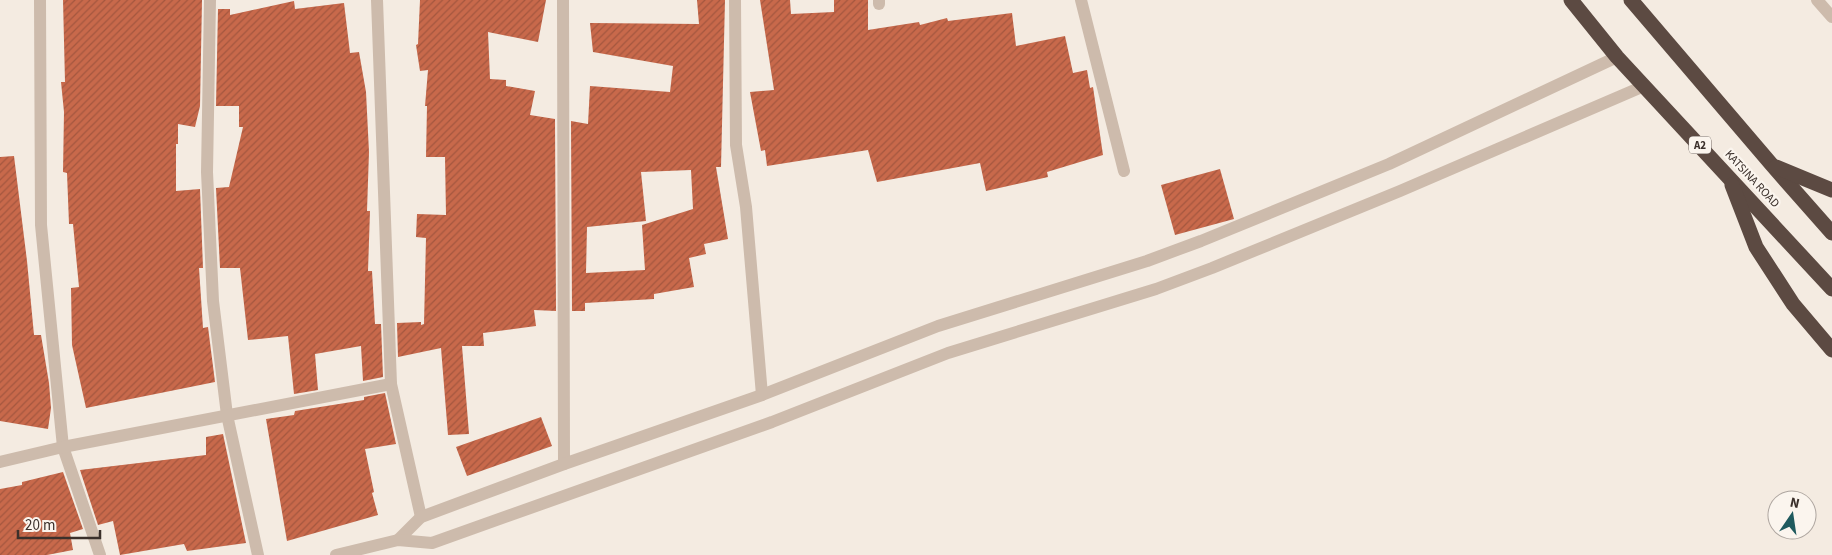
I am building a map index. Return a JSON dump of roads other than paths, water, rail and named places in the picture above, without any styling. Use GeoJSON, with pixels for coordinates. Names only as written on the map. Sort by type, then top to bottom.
{"type":"FeatureCollection","features":[{"type":"Feature","properties":{"kind":"highway","name":"KATSINA ROAD"},"geometry":{"type":"LineString","coordinates":[[1571,0],[1617,57],[1832,289]]}},
{"type":"Feature","properties":{"kind":"highway","name":"KATSINA ROAD"},"geometry":{"type":"LineString","coordinates":[[1631,0],[1832,233]]}},
{"type":"Feature","properties":{"kind":"highway"},"geometry":{"type":"LineString","coordinates":[[1772,165],[1832,190]]}},
{"type":"Feature","properties":{"kind":"highway"},"geometry":{"type":"LineString","coordinates":[[1729,176],[1756,247],[1793,304],[1832,350]]}},
{"type":"Feature","properties":{"kind":"street"},"geometry":{"type":"LineString","coordinates":[[40,0],[41,225],[63,447],[100,555]]}},
{"type":"Feature","properties":{"kind":"street"},"geometry":{"type":"LineString","coordinates":[[210,0],[207,172],[213,301],[227,415],[258,555]]}},
{"type":"Feature","properties":{"kind":"street"},"geometry":{"type":"LineString","coordinates":[[377,0],[391,384],[421,517]]}},
{"type":"Feature","properties":{"kind":"street"},"geometry":{"type":"LineString","coordinates":[[563,0],[564,464]]}},
{"type":"Feature","properties":{"kind":"street"},"geometry":{"type":"LineString","coordinates":[[735,0],[736,145],[746,207],[762,395]]}},
{"type":"Feature","properties":{"kind":"street"},"geometry":{"type":"LineString","coordinates":[[1081,0],[1124,171]]}},
{"type":"Feature","properties":{"kind":"street"},"geometry":{"type":"LineString","coordinates":[[1817,0],[1832,17]]}},
{"type":"Feature","properties":{"kind":"street"},"geometry":{"type":"LineString","coordinates":[[398,540],[421,517],[564,464],[762,395],[938,326],[1147,261],[1201,241],[1389,164],[1617,57]]}},
{"type":"Feature","properties":{"kind":"street"},"geometry":{"type":"LineString","coordinates":[[336,555],[398,540],[432,543],[772,422],[948,353],[1156,289],[1400,191],[1644,86]]}},
{"type":"Feature","properties":{"kind":"street"},"geometry":{"type":"LineString","coordinates":[[0,462],[63,447],[391,384]]}}]}
